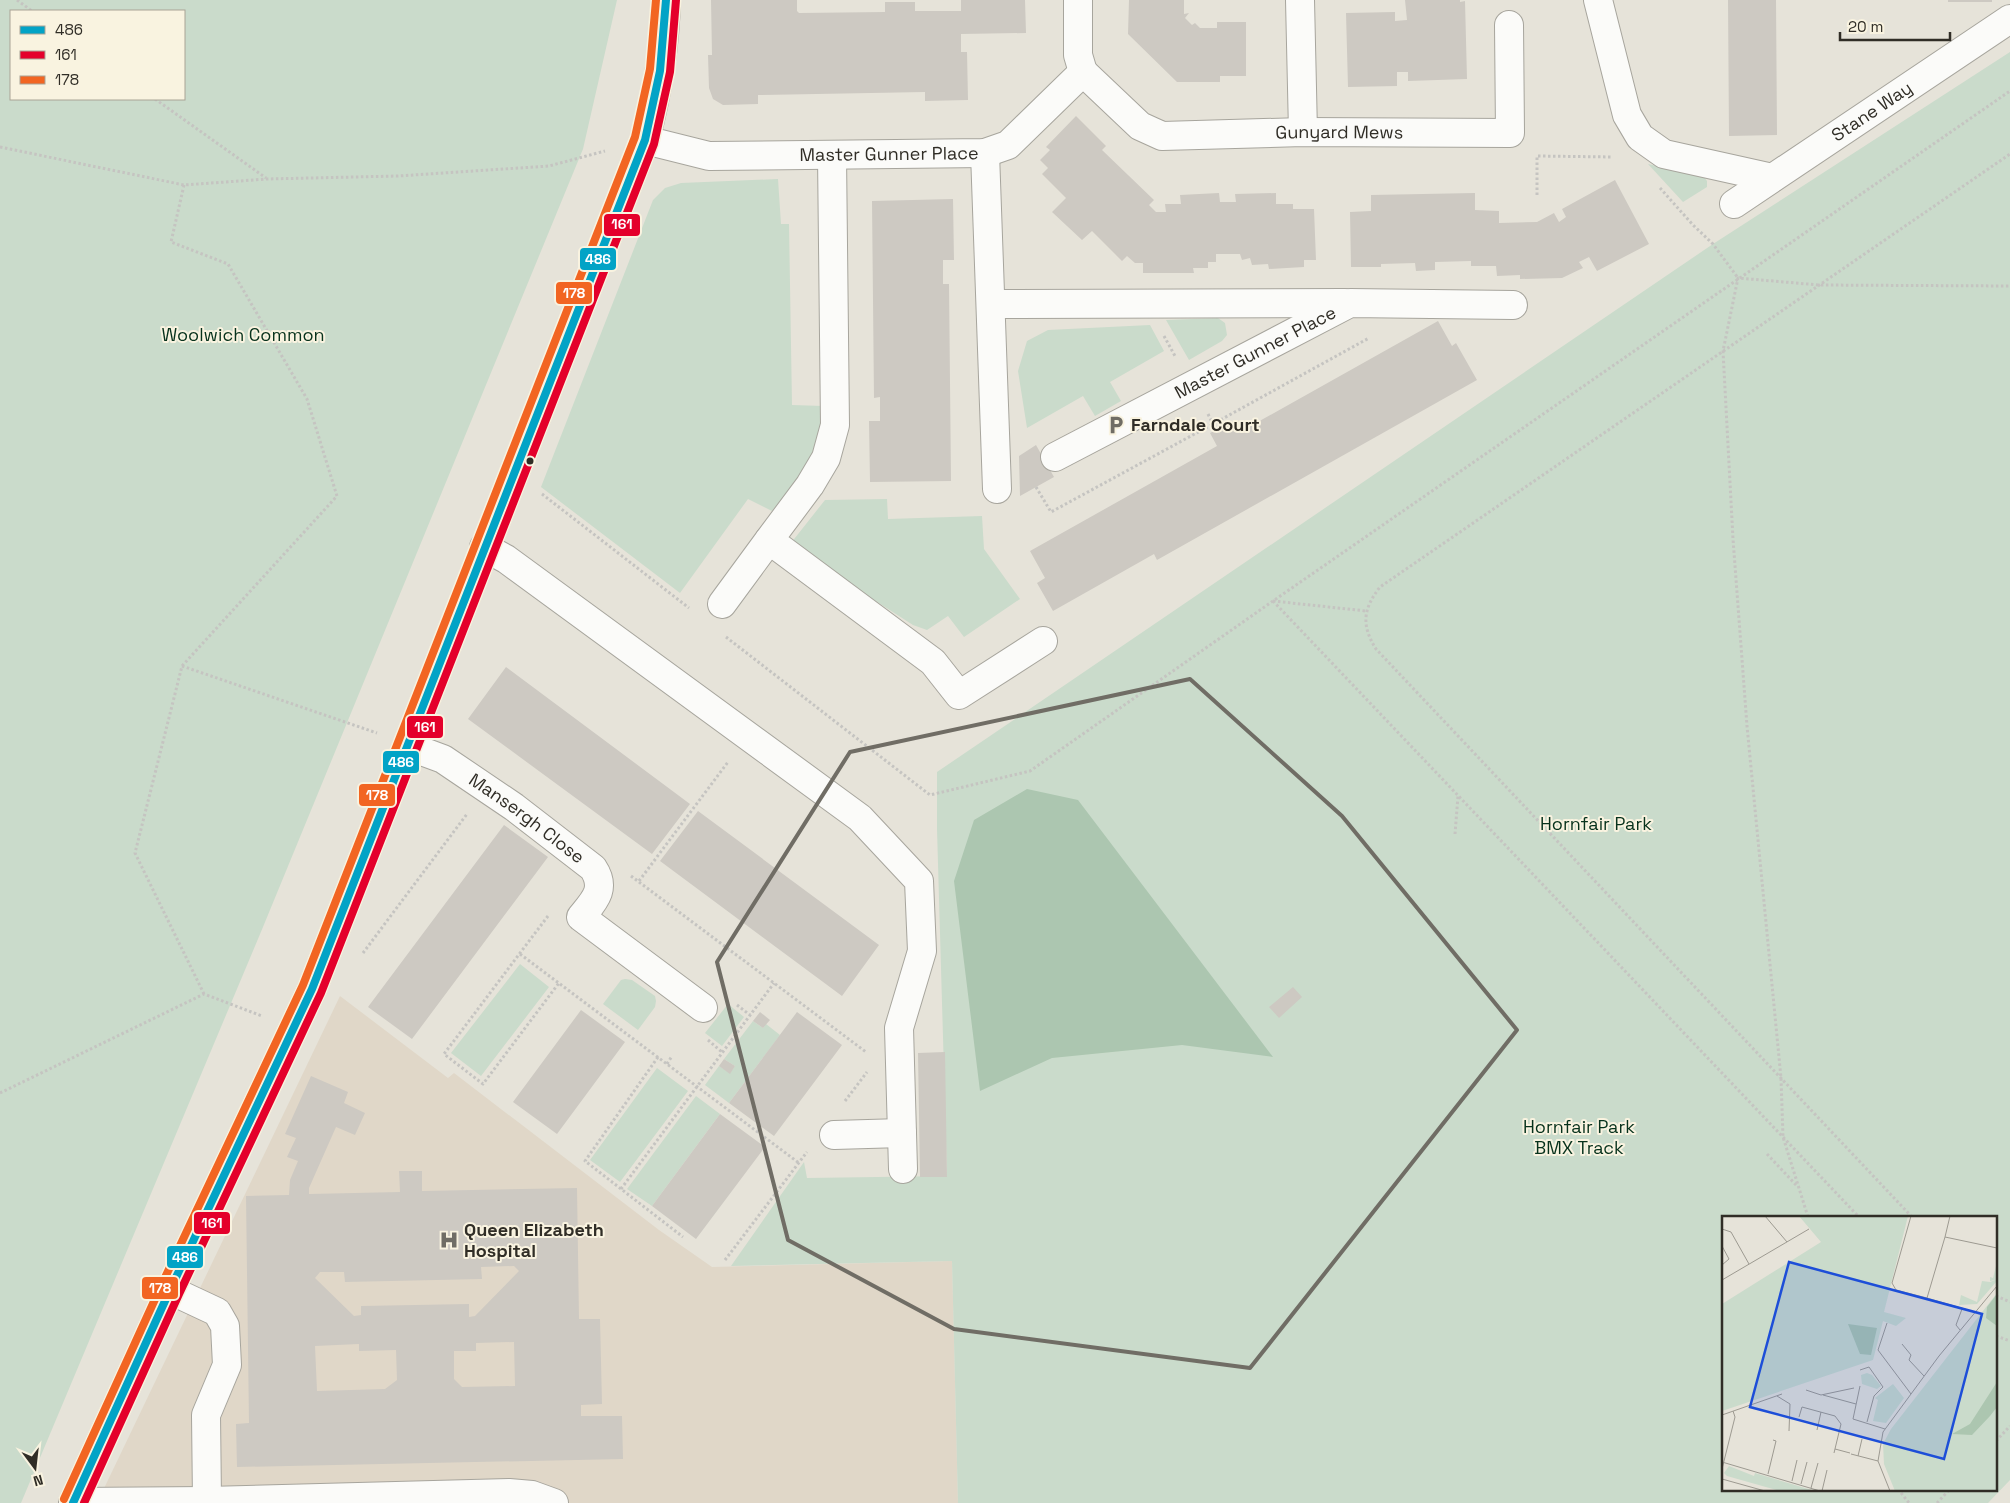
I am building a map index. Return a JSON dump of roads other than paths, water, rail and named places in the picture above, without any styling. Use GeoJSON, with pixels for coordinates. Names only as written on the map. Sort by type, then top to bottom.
{"type":"FeatureCollection","features":[{"type":"Feature","properties":{"kind":"street"},"geometry":{"type":"LineString","coordinates":[[554,1503],[532,1495],[509,1493],[74,1503],[170,1290],[316,980],[645,140],[656,99],[663,53],[666,0]]}},
{"type":"Feature","properties":{"kind":"street"},"geometry":{"type":"LineString","coordinates":[[985,153],[1008,144],[1083,72],[1078,55],[1078,0]]}},
{"type":"Feature","properties":{"kind":"street"},"geometry":{"type":"LineString","coordinates":[[1300,0],[1303,132]]}},
{"type":"Feature","properties":{"kind":"street"},"geometry":{"type":"LineString","coordinates":[[1598,0],[1626,115],[1640,137],[1664,154],[1772,178]]}},
{"type":"Feature","properties":{"kind":"street","name":"Stane Way"},"geometry":{"type":"LineString","coordinates":[[1734,204],[2010,19]]}},
{"type":"Feature","properties":{"kind":"street","name":"Gunyard Mews"},"geometry":{"type":"LineString","coordinates":[[1083,72],[1140,126],[1162,136],[1303,132],[1510,133],[1509,25]]}},
{"type":"Feature","properties":{"kind":"street","name":"Master Gunner Place"},"geometry":{"type":"LineString","coordinates":[[645,140],[708,156],[985,153],[997,489]]}},
{"type":"Feature","properties":{"kind":"street"},"geometry":{"type":"LineString","coordinates":[[722,604],[810,485],[826,458],[835,426],[832,155]]}},
{"type":"Feature","properties":{"kind":"street","name":"Master Gunner Place"},"geometry":{"type":"LineString","coordinates":[[991,304],[1350,303],[1513,305]]}},
{"type":"Feature","properties":{"kind":"street","name":"Master Gunner Place"},"geometry":{"type":"LineString","coordinates":[[1055,457],[1350,303]]}},
{"type":"Feature","properties":{"kind":"street"},"geometry":{"type":"LineString","coordinates":[[769,540],[933,662],[959,695],[1043,641]]}},
{"type":"Feature","properties":{"kind":"street"},"geometry":{"type":"LineString","coordinates":[[484,547],[506,559],[860,818],[918,881],[922,951],[899,1028],[903,1169]]}},
{"type":"Feature","properties":{"kind":"street","name":"Mansergh Close"},"geometry":{"type":"LineString","coordinates":[[408,746],[443,758],[514,808],[593,868],[598,876],[600,886],[598,896],[581,917],[703,1008]]}},
{"type":"Feature","properties":{"kind":"street"},"geometry":{"type":"LineString","coordinates":[[822,1141],[902,1133]]}},
{"type":"Feature","properties":{"kind":"street"},"geometry":{"type":"LineString","coordinates":[[170,1290],[217,1312],[224,1326],[227,1365],[206,1415],[207,1501]]}},
{"type":"Feature","properties":{"kind":"place","name":"Farndale Court"},"geometry":{"type":"Point","coordinates":[1116,425]}},
{"type":"Feature","properties":{"kind":"place","name":"Queen Elizabeth Hospital"},"geometry":{"type":"Point","coordinates":[449,1240]}},
{"type":"Feature","properties":{"kind":"park label","name":"Woolwich Common"},"geometry":{"type":"Point","coordinates":[243,335]}},
{"type":"Feature","properties":{"kind":"park label","name":"Hornfair Park"},"geometry":{"type":"Point","coordinates":[1596,824]}},
{"type":"Feature","properties":{"kind":"park label","name":"Hornfair Park BMX Track"},"geometry":{"type":"Point","coordinates":[1579,1137]}}]}
